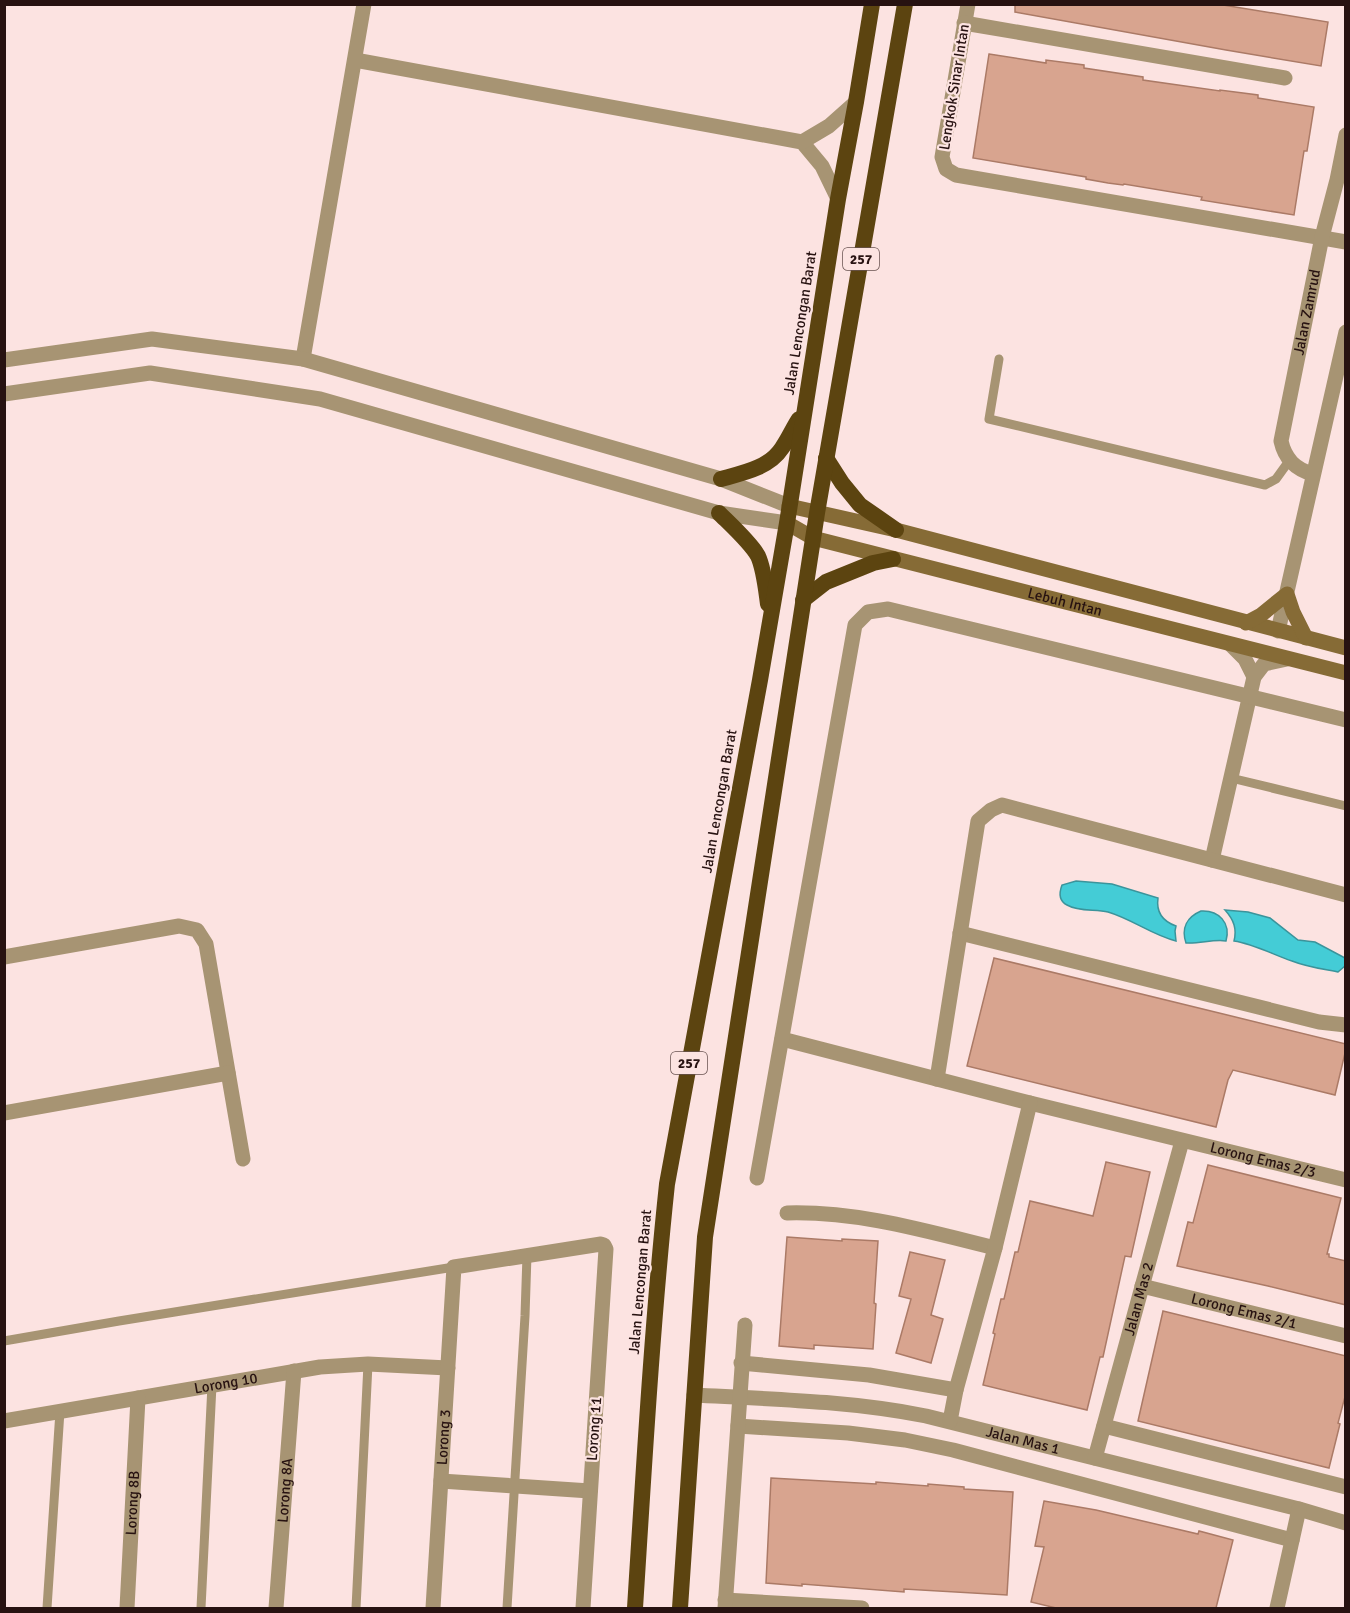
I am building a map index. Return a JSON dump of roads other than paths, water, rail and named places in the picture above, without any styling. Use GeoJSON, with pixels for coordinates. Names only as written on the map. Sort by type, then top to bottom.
{"type":"FeatureCollection","features":[{"type":"Feature","properties":{"kind":"highway","name":"Jalan Lencongan Barat"},"geometry":{"type":"LineString","coordinates":[[635,1608],[658,1263],[667,1184],[770,619],[837,199],[872,4]]}},
{"type":"Feature","properties":{"kind":"highway","name":"257"},"geometry":{"type":"LineString","coordinates":[[680,1608],[705,1237],[817,513],[905,4]]}},
{"type":"Feature","properties":{"kind":"highway"},"geometry":{"type":"LineString","coordinates":[[721,479],[768,463],[781,449],[804,410]]}},
{"type":"Feature","properties":{"kind":"highway"},"geometry":{"type":"LineString","coordinates":[[826,458],[842,483],[861,505],[896,530]]}},
{"type":"Feature","properties":{"kind":"highway"},"geometry":{"type":"LineString","coordinates":[[719,513],[740,533],[758,556],[770,619]]}},
{"type":"Feature","properties":{"kind":"highway"},"geometry":{"type":"LineString","coordinates":[[803,600],[826,582],[873,563],[893,559]]}},
{"type":"Feature","properties":{"kind":"main road","name":"Lebuh Intan"},"geometry":{"type":"LineString","coordinates":[[788,514],[817,513],[896,530],[1346,648]]}},
{"type":"Feature","properties":{"kind":"main road","name":"Lebuh Intan"},"geometry":{"type":"LineString","coordinates":[[788,514],[813,538],[1346,673]]}},
{"type":"Feature","properties":{"kind":"main road"},"geometry":{"type":"LineString","coordinates":[[1246,623],[1261,615],[1287,594],[1306,638]]}},
{"type":"Feature","properties":{"kind":"street"},"geometry":{"type":"LineString","coordinates":[[303,359],[364,4]]}},
{"type":"Feature","properties":{"kind":"street","name":"Lengkok Sinar Intan"},"geometry":{"type":"LineString","coordinates":[[968,4],[942,157],[946,169],[956,175],[1322,237]]}},
{"type":"Feature","properties":{"kind":"street"},"geometry":{"type":"LineString","coordinates":[[964,22],[1285,78]]}},
{"type":"Feature","properties":{"kind":"street"},"geometry":{"type":"LineString","coordinates":[[355,60],[802,142],[822,166],[837,199]]}},
{"type":"Feature","properties":{"kind":"street"},"geometry":{"type":"LineString","coordinates":[[802,142],[829,126],[856,102]]}},
{"type":"Feature","properties":{"kind":"street","name":"Jalan Zamrud"},"geometry":{"type":"LineString","coordinates":[[1289,461],[1281,441],[1322,237],[1346,135]]}},
{"type":"Feature","properties":{"kind":"street"},"geometry":{"type":"LineString","coordinates":[[1322,237],[1346,242]]}},
{"type":"Feature","properties":{"kind":"street"},"geometry":{"type":"LineString","coordinates":[[1278,631],[1313,474],[1339,388],[1346,332]]}},
{"type":"Feature","properties":{"kind":"street"},"geometry":{"type":"LineString","coordinates":[[4,360],[152,339],[303,359],[721,479],[788,514]]}},
{"type":"Feature","properties":{"kind":"street"},"geometry":{"type":"LineString","coordinates":[[4,394],[150,373],[320,399],[719,513],[788,514]]}},
{"type":"Feature","properties":{"kind":"street"},"geometry":{"type":"LineString","coordinates":[[1289,461],[1302,471],[1313,474]]}},
{"type":"Feature","properties":{"kind":"street"},"geometry":{"type":"LineString","coordinates":[[757,1179],[855,625],[868,612],[888,609],[1346,720]]}},
{"type":"Feature","properties":{"kind":"street"},"geometry":{"type":"LineString","coordinates":[[1231,645],[1245,659],[1254,677]]}},
{"type":"Feature","properties":{"kind":"street"},"geometry":{"type":"LineString","coordinates":[[1212,860],[1254,677],[1264,664],[1287,659]]}},
{"type":"Feature","properties":{"kind":"street"},"geometry":{"type":"LineString","coordinates":[[937,1079],[978,821],[991,810],[1002,805],[1346,895]]}},
{"type":"Feature","properties":{"kind":"street"},"geometry":{"type":"LineString","coordinates":[[4,957],[179,926],[197,930],[206,944],[243,1159]]}},
{"type":"Feature","properties":{"kind":"street"},"geometry":{"type":"LineString","coordinates":[[960,933],[1319,1022],[1346,1025]]}},
{"type":"Feature","properties":{"kind":"street","name":"Lorong Emas 2/3"},"geometry":{"type":"LineString","coordinates":[[782,1039],[1030,1103],[1346,1180]]}},
{"type":"Feature","properties":{"kind":"street"},"geometry":{"type":"LineString","coordinates":[[4,1113],[228,1073]]}},
{"type":"Feature","properties":{"kind":"street"},"geometry":{"type":"LineString","coordinates":[[950,1421],[1030,1103]]}},
{"type":"Feature","properties":{"kind":"street","name":"Jalan Mas 2"},"geometry":{"type":"LineString","coordinates":[[1095,1458],[1182,1141]]}},
{"type":"Feature","properties":{"kind":"street"},"geometry":{"type":"LineString","coordinates":[[787,1213],[811,1212],[868,1219],[994,1248]]}},
{"type":"Feature","properties":{"kind":"street","name":"Lorong 11"},"geometry":{"type":"LineString","coordinates":[[527,1255],[601,1244],[606,1249],[583,1608]]}},
{"type":"Feature","properties":{"kind":"street"},"geometry":{"type":"LineString","coordinates":[[454,1267],[527,1255]]}},
{"type":"Feature","properties":{"kind":"street","name":"Lorong 3"},"geometry":{"type":"LineString","coordinates":[[433,1608],[454,1267]]}},
{"type":"Feature","properties":{"kind":"street","name":"Lorong Emas 2/1"},"geometry":{"type":"LineString","coordinates":[[1142,1286],[1346,1336]]}},
{"type":"Feature","properties":{"kind":"street"},"geometry":{"type":"LineString","coordinates":[[745,1325],[725,1604],[862,1608]]}},
{"type":"Feature","properties":{"kind":"street"},"geometry":{"type":"LineString","coordinates":[[741,1363],[869,1375],[956,1390]]}},
{"type":"Feature","properties":{"kind":"street","name":"Lorong 10"},"geometry":{"type":"LineString","coordinates":[[4,1421],[320,1367],[368,1364],[447,1368]]}},
{"type":"Feature","properties":{"kind":"street","name":"Lorong 8A"},"geometry":{"type":"LineString","coordinates":[[276,1608],[294,1371]]}},
{"type":"Feature","properties":{"kind":"street","name":"Jalan Mas 1"},"geometry":{"type":"LineString","coordinates":[[694,1395],[895,1410],[950,1421],[1346,1522]]}},
{"type":"Feature","properties":{"kind":"street","name":"Lorong 8B"},"geometry":{"type":"LineString","coordinates":[[127,1608],[138,1398]]}},
{"type":"Feature","properties":{"kind":"street"},"geometry":{"type":"LineString","coordinates":[[738,1426],[848,1433],[905,1440],[953,1450],[1292,1540]]}},
{"type":"Feature","properties":{"kind":"street"},"geometry":{"type":"LineString","coordinates":[[1104,1426],[1346,1487]]}},
{"type":"Feature","properties":{"kind":"street"},"geometry":{"type":"LineString","coordinates":[[441,1481],[590,1491]]}},
{"type":"Feature","properties":{"kind":"street"},"geometry":{"type":"LineString","coordinates":[[1277,1608],[1299,1509]]}},
{"type":"Feature","properties":{"kind":"lane"},"geometry":{"type":"LineString","coordinates":[[999,359],[989,419],[1265,484],[1276,478],[1289,461]]}},
{"type":"Feature","properties":{"kind":"lane"},"geometry":{"type":"LineString","coordinates":[[1231,778],[1346,806]]}},
{"type":"Feature","properties":{"kind":"lane"},"geometry":{"type":"LineString","coordinates":[[507,1608],[527,1255]]}},
{"type":"Feature","properties":{"kind":"lane"},"geometry":{"type":"LineString","coordinates":[[4,1341],[454,1267]]}},
{"type":"Feature","properties":{"kind":"lane"},"geometry":{"type":"LineString","coordinates":[[356,1608],[368,1364]]}},
{"type":"Feature","properties":{"kind":"lane"},"geometry":{"type":"LineString","coordinates":[[201,1608],[212,1385]]}},
{"type":"Feature","properties":{"kind":"lane"},"geometry":{"type":"LineString","coordinates":[[47,1608],[60,1412]]}},
{"type":"Feature","properties":{"kind":"water"},"geometry":{"type":"Polygon","coordinates":[[[1076,881],[1112,884],[1158,898],[1161,915],[1176,926],[1176,941],[1108,912],[1077,909],[1067,905],[1060,897],[1062,885],[1076,881]]]}},
{"type":"Feature","properties":{"kind":"water"},"geometry":{"type":"Polygon","coordinates":[[[1225,910],[1248,912],[1270,918],[1298,940],[1315,942],[1345,958],[1345,966],[1338,972],[1309,966],[1234,941],[1234,925],[1225,910]]]}},
{"type":"Feature","properties":{"kind":"water"},"geometry":{"type":"Polygon","coordinates":[[[1201,911],[1213,913],[1222,919],[1227,929],[1226,941],[1186,943],[1184,933],[1186,924],[1192,916],[1201,911]]]}}]}
